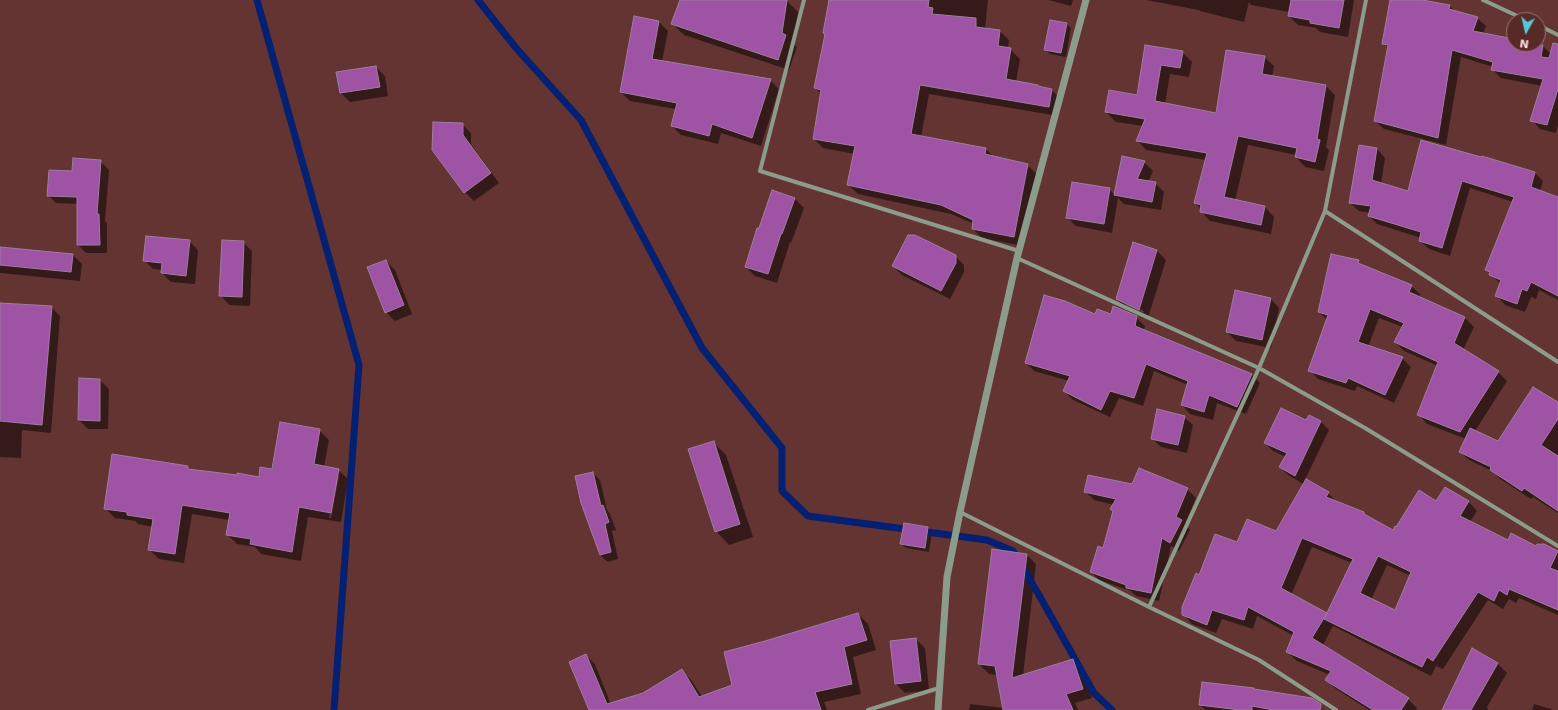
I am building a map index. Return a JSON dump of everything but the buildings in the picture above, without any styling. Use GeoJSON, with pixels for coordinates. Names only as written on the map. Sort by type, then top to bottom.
{"type":"FeatureCollection","features":[{"type":"Feature","properties":{"kind":"street"},"geometry":{"type":"LineString","coordinates":[[804,0],[760,170],[1018,255],[1259,368],[1365,428],[1558,546]]}},
{"type":"Feature","properties":{"kind":"street"},"geometry":{"type":"LineString","coordinates":[[938,710],[947,577],[960,512],[1018,255],[1086,0]]}},
{"type":"Feature","properties":{"kind":"street"},"geometry":{"type":"LineString","coordinates":[[1149,607],[1259,368],[1325,211],[1366,0]]}},
{"type":"Feature","properties":{"kind":"street"},"geometry":{"type":"LineString","coordinates":[[1483,0],[1509,12]]}},
{"type":"Feature","properties":{"kind":"street"},"geometry":{"type":"LineString","coordinates":[[1546,29],[1558,35]]}},
{"type":"Feature","properties":{"kind":"street"},"geometry":{"type":"LineString","coordinates":[[1325,211],[1558,362]]}},
{"type":"Feature","properties":{"kind":"street"},"geometry":{"type":"LineString","coordinates":[[960,512],[1149,607],[1259,660],[1336,710]]}},
{"type":"Feature","properties":{"kind":"street"},"geometry":{"type":"LineString","coordinates":[[868,710],[940,688]]}},
{"type":"Feature","properties":{"kind":"waterway"},"geometry":{"type":"LineString","coordinates":[[257,0],[359,365],[334,710]]}},
{"type":"Feature","properties":{"kind":"waterway"},"geometry":{"type":"LineString","coordinates":[[478,0],[516,48],[581,120],[702,348],[782,448],[782,491],[808,516],[987,540],[1013,551],[1094,693],[1112,710]]}}]}
